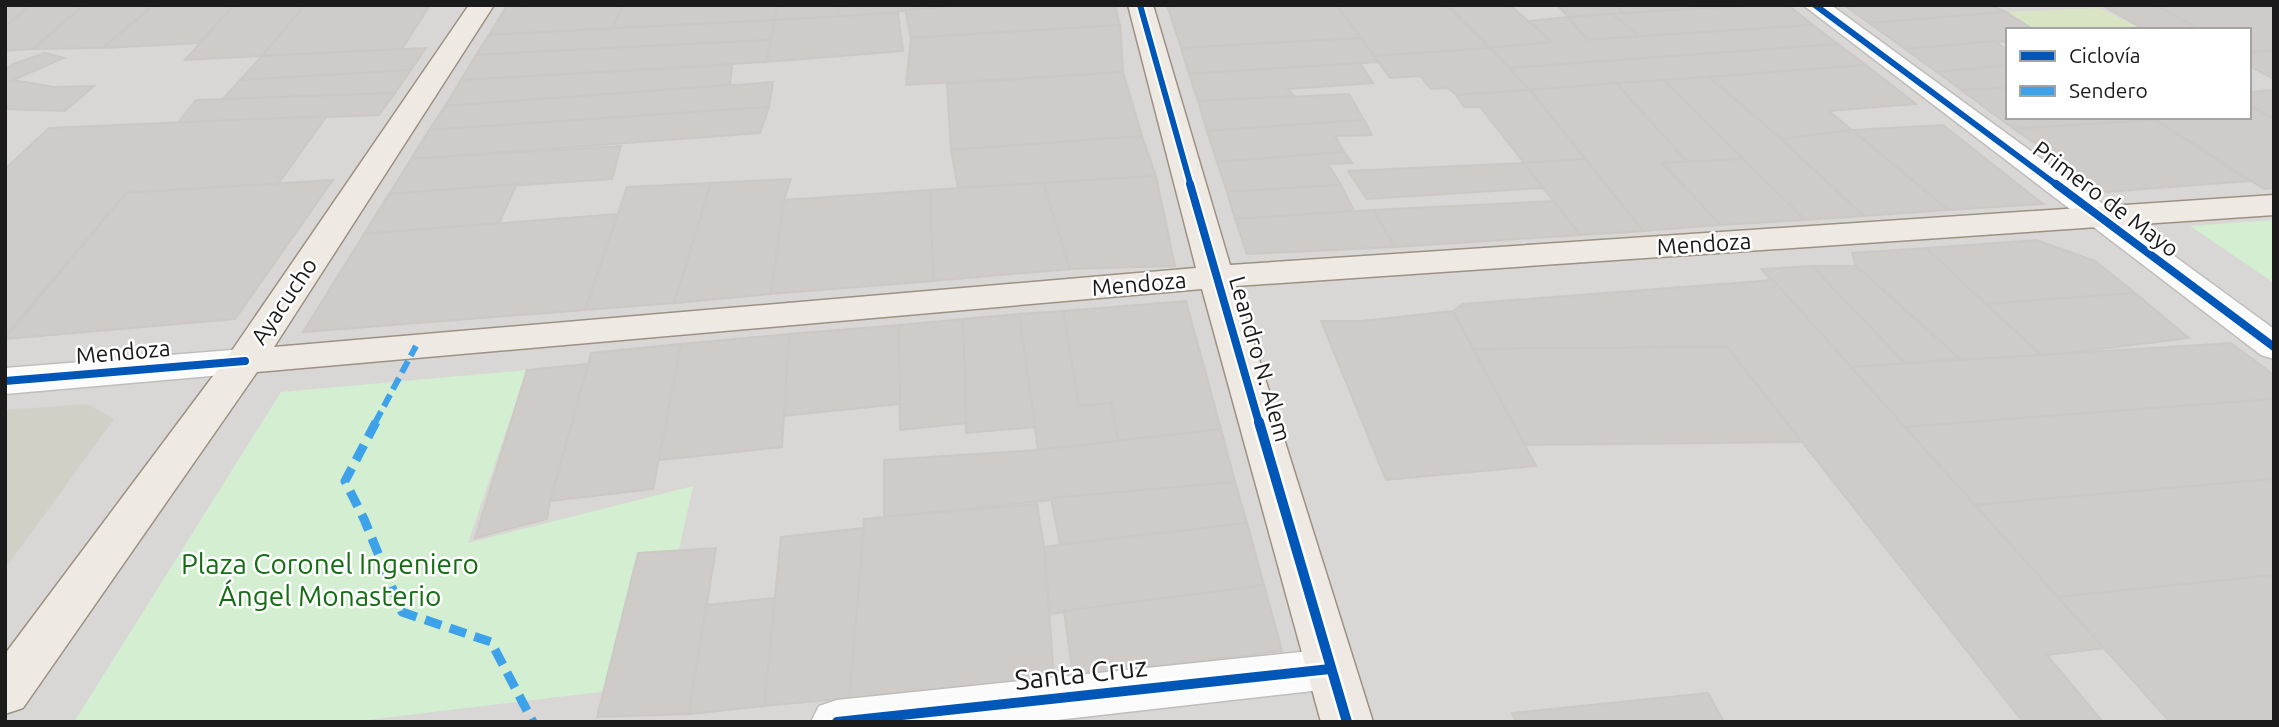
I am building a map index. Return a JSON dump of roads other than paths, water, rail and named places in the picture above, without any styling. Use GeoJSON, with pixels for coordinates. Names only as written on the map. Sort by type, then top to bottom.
{"type":"FeatureCollection","features":[{"type":"Feature","properties":{"kind":"main road","name":"Ayacucho"},"geometry":{"type":"LineString","coordinates":[[5,693],[245,361],[482,5]]}},
{"type":"Feature","properties":{"kind":"main road","name":"Leandro N. Alem"},"geometry":{"type":"LineString","coordinates":[[1140,5],[1216,277],[1347,722]]}},
{"type":"Feature","properties":{"kind":"main road","name":"Mendoza"},"geometry":{"type":"LineString","coordinates":[[245,361],[1216,277],[2274,205]]}},
{"type":"Feature","properties":{"kind":"street","name":"Primero de Mayo"},"geometry":{"type":"LineString","coordinates":[[1815,5],[2274,347]]}},
{"type":"Feature","properties":{"kind":"street","name":"Mendoza"},"geometry":{"type":"LineString","coordinates":[[5,381],[245,361]]}},
{"type":"Feature","properties":{"kind":"street","name":"Santa Cruz"},"geometry":{"type":"LineString","coordinates":[[837,722],[1330,669]]}},
{"type":"Feature","properties":{"kind":"park label","name":"Plaza Coronel Ingeniero Ángel Monasterio"},"geometry":{"type":"Point","coordinates":[330,580]}}]}
